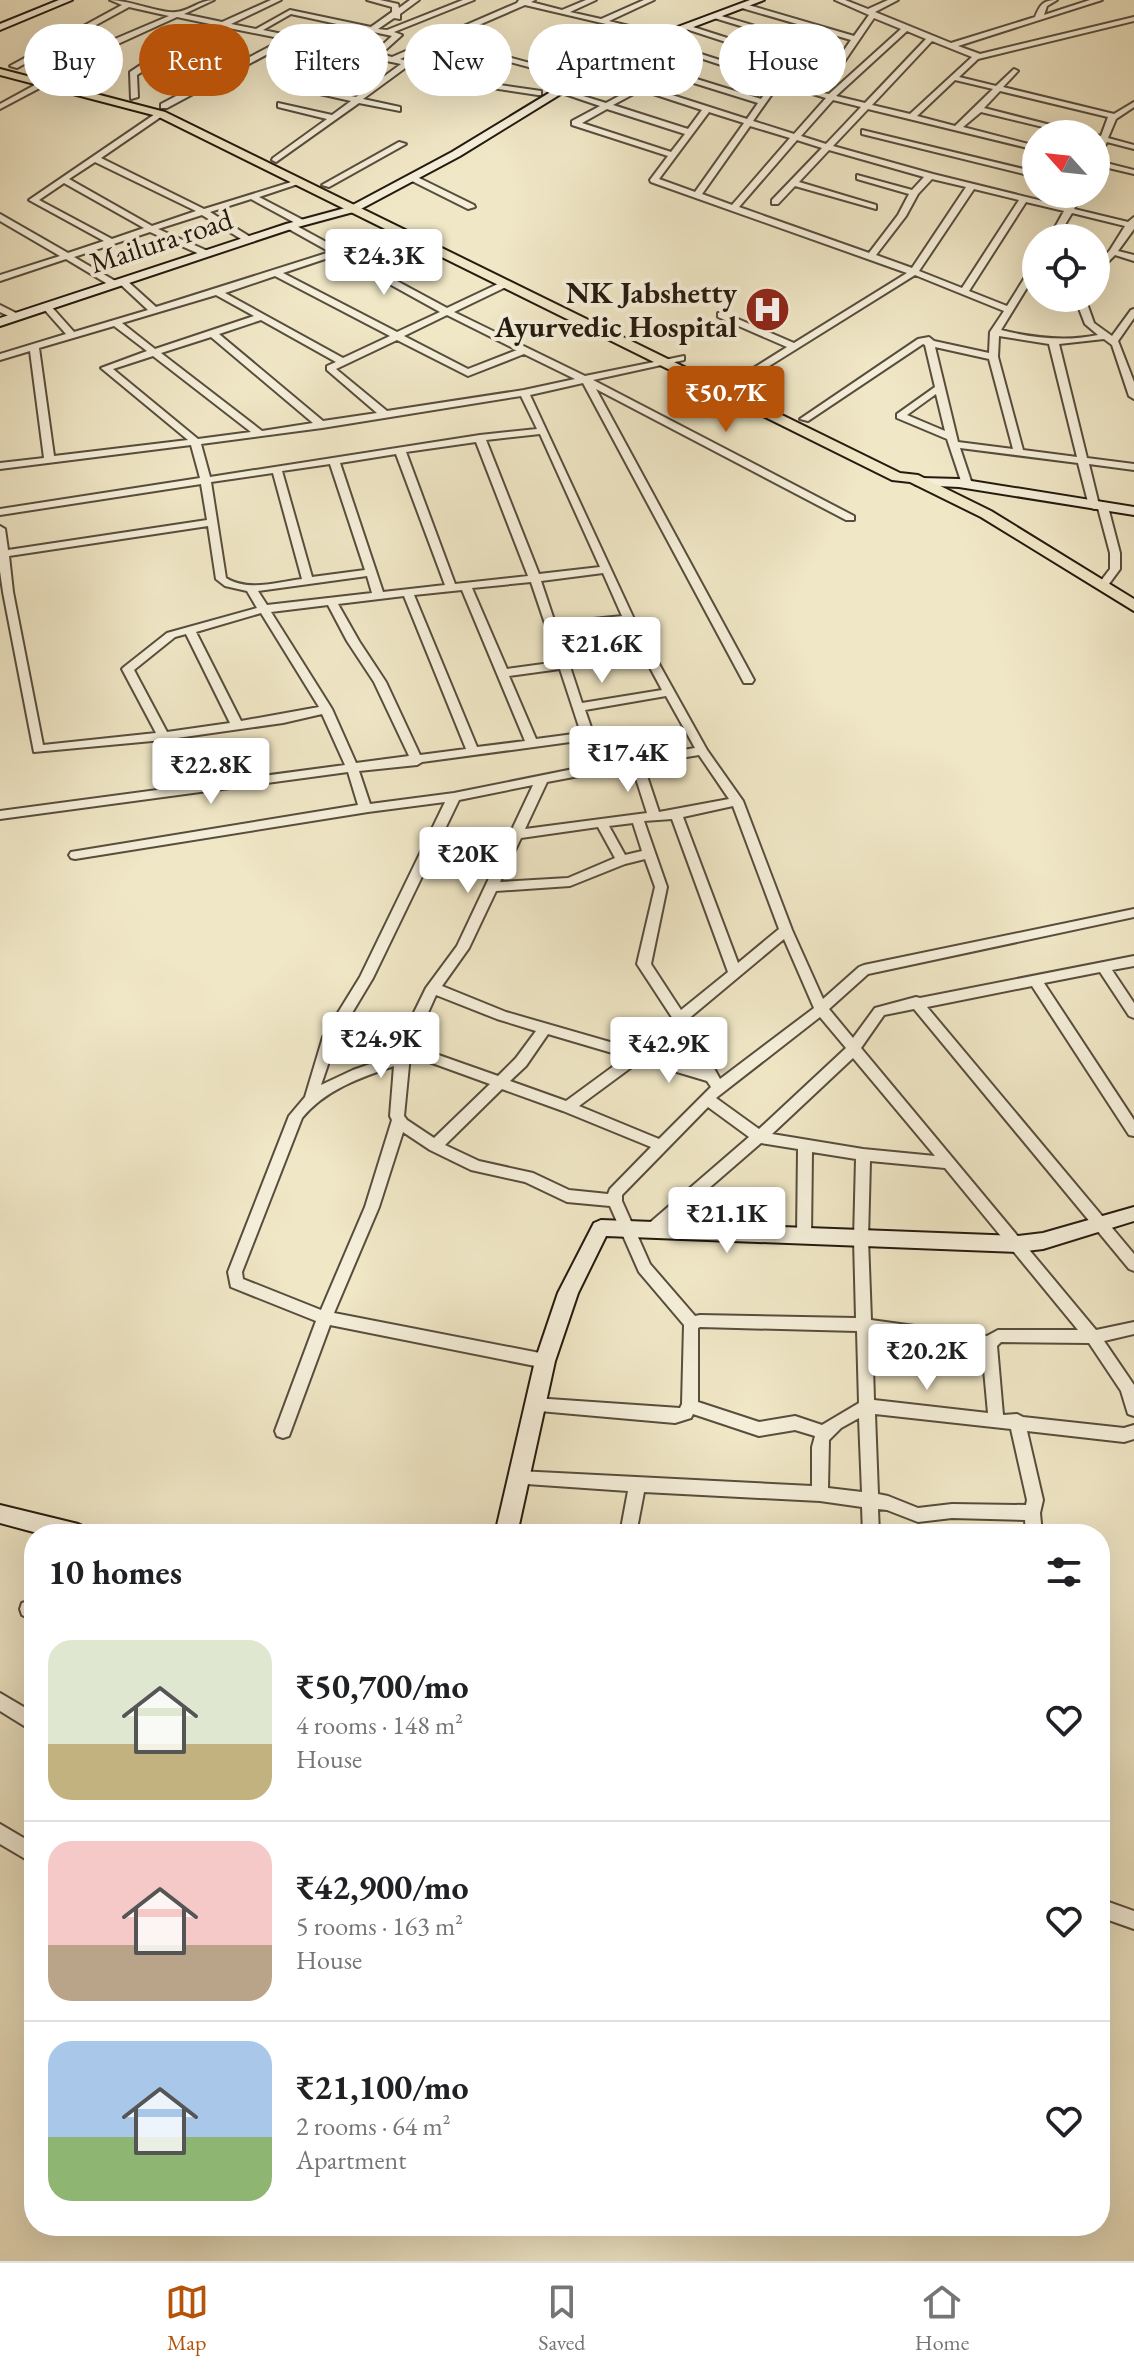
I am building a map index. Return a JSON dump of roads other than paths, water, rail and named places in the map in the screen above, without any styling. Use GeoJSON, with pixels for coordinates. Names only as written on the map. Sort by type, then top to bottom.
{"type":"FeatureCollection","features":[{"type":"Feature","properties":{"kind":"main road"},"geometry":{"type":"LineString","coordinates":[[4,70],[24,74]]}},
{"type":"Feature","properties":{"kind":"main road"},"geometry":{"type":"LineString","coordinates":[[123,95],[276,160],[326,185],[350,205],[398,232],[897,477],[917,480],[986,514],[1134,606]]}},
{"type":"Feature","properties":{"kind":"main road"},"geometry":{"type":"LineString","coordinates":[[111,96],[163,110],[298,181],[681,358],[907,468],[917,480]]}},
{"type":"Feature","properties":{"kind":"street"},"geometry":{"type":"LineString","coordinates":[[0,24],[53,0]]}},
{"type":"Feature","properties":{"kind":"street"},"geometry":{"type":"LineString","coordinates":[[0,24],[67,0]]}},
{"type":"Feature","properties":{"kind":"street"},"geometry":{"type":"LineString","coordinates":[[114,0],[227,24],[277,0]]}},
{"type":"Feature","properties":{"kind":"street"},"geometry":{"type":"LineString","coordinates":[[4,70],[140,0]]}},
{"type":"Feature","properties":{"kind":"street"},"geometry":{"type":"LineString","coordinates":[[123,39],[210,0]]}},
{"type":"Feature","properties":{"kind":"street"},"geometry":{"type":"LineString","coordinates":[[371,0],[394,5],[393,29],[397,36],[388,44]]}},
{"type":"Feature","properties":{"kind":"street"},"geometry":{"type":"LineString","coordinates":[[379,24],[415,0]]}},
{"type":"Feature","properties":{"kind":"street"},"geometry":{"type":"LineString","coordinates":[[388,29],[470,0]]}},
{"type":"Feature","properties":{"kind":"street"},"geometry":{"type":"LineString","coordinates":[[507,0],[528,2],[611,24]]}},
{"type":"Feature","properties":{"kind":"street"},"geometry":{"type":"LineString","coordinates":[[563,12],[592,0]]}},
{"type":"Feature","properties":{"kind":"street"},"geometry":{"type":"LineString","coordinates":[[601,21],[650,0]]}},
{"type":"Feature","properties":{"kind":"street"},"geometry":{"type":"LineString","coordinates":[[687,24],[759,0]]}},
{"type":"Feature","properties":{"kind":"street"},"geometry":{"type":"LineString","coordinates":[[839,0],[978,57]]}},
{"type":"Feature","properties":{"kind":"street"},"geometry":{"type":"LineString","coordinates":[[846,52],[872,13],[894,0]]}},
{"type":"Feature","properties":{"kind":"street"},"geometry":{"type":"LineString","coordinates":[[1038,19],[1044,5],[1053,0]]}},
{"type":"Feature","properties":{"kind":"street"},"geometry":{"type":"LineString","coordinates":[[953,45],[1098,0]]}},
{"type":"Feature","properties":{"kind":"street"},"geometry":{"type":"LineString","coordinates":[[393,59],[528,2]]}},
{"type":"Feature","properties":{"kind":"street"},"geometry":{"type":"LineString","coordinates":[[697,24],[743,3],[803,24]]}},
{"type":"Feature","properties":{"kind":"street"},"geometry":{"type":"LineString","coordinates":[[269,24],[290,12],[353,24]]}},
{"type":"Feature","properties":{"kind":"street"},"geometry":{"type":"LineString","coordinates":[[715,17],[739,24]]}},
{"type":"Feature","properties":{"kind":"street"},"geometry":{"type":"LineString","coordinates":[[913,116],[978,57],[1134,19]]}},
{"type":"Feature","properties":{"kind":"street"},"geometry":{"type":"LineString","coordinates":[[257,31],[266,26]]}},
{"type":"Feature","properties":{"kind":"street"},"geometry":{"type":"LineString","coordinates":[[734,207],[831,97],[906,28]]}},
{"type":"Feature","properties":{"kind":"street"},"geometry":{"type":"LineString","coordinates":[[250,29],[266,33]]}},
{"type":"Feature","properties":{"kind":"street"},"geometry":{"type":"LineString","coordinates":[[846,37],[855,39]]}},
{"type":"Feature","properties":{"kind":"street"},"geometry":{"type":"LineString","coordinates":[[775,202],[932,37]]}},
{"type":"Feature","properties":{"kind":"street"},"geometry":{"type":"LineString","coordinates":[[112,242],[33,200],[163,110],[266,53]]}},
{"type":"Feature","properties":{"kind":"street"},"geometry":{"type":"LineString","coordinates":[[388,58],[404,62]]}},
{"type":"Feature","properties":{"kind":"street"},"geometry":{"type":"LineString","coordinates":[[276,160],[404,65]]}},
{"type":"Feature","properties":{"kind":"street"},"geometry":{"type":"LineString","coordinates":[[134,97],[135,72],[139,69]]}},
{"type":"Feature","properties":{"kind":"street"},"geometry":{"type":"LineString","coordinates":[[957,128],[1014,71]]}},
{"type":"Feature","properties":{"kind":"street"},"geometry":{"type":"LineString","coordinates":[[955,78],[1114,117]]}},
{"type":"Feature","properties":{"kind":"street"},"geometry":{"type":"LineString","coordinates":[[703,83],[763,102]]}},
{"type":"Feature","properties":{"kind":"street"},"geometry":{"type":"LineString","coordinates":[[0,107],[24,94]]}},
{"type":"Feature","properties":{"kind":"street"},"geometry":{"type":"LineString","coordinates":[[338,96],[397,109]]}},
{"type":"Feature","properties":{"kind":"street"},"geometry":{"type":"LineString","coordinates":[[350,205],[533,96]]}},
{"type":"Feature","properties":{"kind":"street"},"geometry":{"type":"LineString","coordinates":[[350,205],[413,178],[547,96]]}},
{"type":"Feature","properties":{"kind":"street"},"geometry":{"type":"LineString","coordinates":[[576,96],[691,133]]}},
{"type":"Feature","properties":{"kind":"street"},"geometry":{"type":"LineString","coordinates":[[622,96],[575,123],[672,155]]}},
{"type":"Feature","properties":{"kind":"street"},"geometry":{"type":"LineString","coordinates":[[669,96],[828,147],[1022,199]]}},
{"type":"Feature","properties":{"kind":"street"},"geometry":{"type":"LineString","coordinates":[[698,194],[767,96]]}},
{"type":"Feature","properties":{"kind":"street"},"geometry":{"type":"LineString","coordinates":[[827,96],[1022,144]]}},
{"type":"Feature","properties":{"kind":"street"},"geometry":{"type":"LineString","coordinates":[[1110,123],[1134,104]]}},
{"type":"Feature","properties":{"kind":"street"},"geometry":{"type":"LineString","coordinates":[[281,105],[334,118]]}},
{"type":"Feature","properties":{"kind":"street"},"geometry":{"type":"LineString","coordinates":[[708,108],[654,180],[914,272],[1010,310]]}},
{"type":"Feature","properties":{"kind":"street"},"geometry":{"type":"LineString","coordinates":[[979,109],[1024,120]]}},
{"type":"Feature","properties":{"kind":"street"},"geometry":{"type":"LineString","coordinates":[[865,132],[1022,171]]}},
{"type":"Feature","properties":{"kind":"street"},"geometry":{"type":"LineString","coordinates":[[1110,141],[1134,147]]}},
{"type":"Feature","properties":{"kind":"street"},"geometry":{"type":"LineString","coordinates":[[326,185],[402,144]]}},
{"type":"Feature","properties":{"kind":"street"},"geometry":{"type":"LineString","coordinates":[[94,158],[202,211],[249,240]]}},
{"type":"Feature","properties":{"kind":"street"},"geometry":{"type":"LineString","coordinates":[[1110,165],[1134,172]]}},
{"type":"Feature","properties":{"kind":"street"},"geometry":{"type":"LineString","coordinates":[[870,257],[902,216],[914,193],[930,176]]}},
{"type":"Feature","properties":{"kind":"street"},"geometry":{"type":"LineString","coordinates":[[860,177],[914,193]]}},
{"type":"Feature","properties":{"kind":"street"},"geometry":{"type":"LineString","coordinates":[[413,178],[471,207]]}},
{"type":"Feature","properties":{"kind":"street"},"geometry":{"type":"LineString","coordinates":[[63,179],[153,230],[207,254]]}},
{"type":"Feature","properties":{"kind":"street"},"geometry":{"type":"LineString","coordinates":[[0,278],[298,181]]}},
{"type":"Feature","properties":{"kind":"street"},"geometry":{"type":"LineString","coordinates":[[793,183],[873,207]]}},
{"type":"Feature","properties":{"kind":"street"},"geometry":{"type":"LineString","coordinates":[[755,371],[914,272],[971,187]]}},
{"type":"Feature","properties":{"kind":"street"},"geometry":{"type":"LineString","coordinates":[[251,196],[336,253],[850,518]]}},
{"type":"Feature","properties":{"kind":"street"},"geometry":{"type":"LineString","coordinates":[[963,293],[1022,202]]}},
{"type":"Feature","properties":{"kind":"street","name":"Mailura road"},"geometry":{"type":"LineString","coordinates":[[0,322],[350,205]]}},
{"type":"Feature","properties":{"kind":"street"},"geometry":{"type":"LineString","coordinates":[[1065,208],[1133,224],[1110,255]]}},
{"type":"Feature","properties":{"kind":"street"},"geometry":{"type":"LineString","coordinates":[[1061,224],[1070,209]]}},
{"type":"Feature","properties":{"kind":"street"},"geometry":{"type":"LineString","coordinates":[[0,217],[118,283],[156,312]]}},
{"type":"Feature","properties":{"kind":"street"},"geometry":{"type":"LineString","coordinates":[[0,357],[156,312],[398,232]]}},
{"type":"Feature","properties":{"kind":"street"},"geometry":{"type":"LineString","coordinates":[[1113,252],[1134,258]]}},
{"type":"Feature","properties":{"kind":"street"},"geometry":{"type":"LineString","coordinates":[[0,262],[16,272]]}},
{"type":"Feature","properties":{"kind":"street"},"geometry":{"type":"LineString","coordinates":[[276,273],[470,373],[525,350]]}},
{"type":"Feature","properties":{"kind":"street"},"geometry":{"type":"LineString","coordinates":[[385,415],[330,368],[505,284]]}},
{"type":"Feature","properties":{"kind":"street"},"geometry":{"type":"LineString","coordinates":[[1018,450],[993,357],[995,332],[1022,290]]}},
{"type":"Feature","properties":{"kind":"street"},"geometry":{"type":"LineString","coordinates":[[217,292],[343,362]]}},
{"type":"Feature","properties":{"kind":"street"},"geometry":{"type":"LineString","coordinates":[[46,306],[72,336]]}},
{"type":"Feature","properties":{"kind":"street"},"geometry":{"type":"LineString","coordinates":[[0,308],[15,316]]}},
{"type":"Feature","properties":{"kind":"street"},"geometry":{"type":"LineString","coordinates":[[1085,312],[1090,324],[1109,338],[1120,354],[1134,396]]}},
{"type":"Feature","properties":{"kind":"street"},"geometry":{"type":"LineString","coordinates":[[1121,333],[1134,312]]}},
{"type":"Feature","properties":{"kind":"street"},"geometry":{"type":"LineString","coordinates":[[721,315],[793,346]]}},
{"type":"Feature","properties":{"kind":"street"},"geometry":{"type":"LineString","coordinates":[[262,317],[106,368],[195,441],[206,481],[221,579],[251,589],[371,572]]}},
{"type":"Feature","properties":{"kind":"street"},"geometry":{"type":"LineString","coordinates":[[116,323],[260,434]]}},
{"type":"Feature","properties":{"kind":"street"},"geometry":{"type":"LineString","coordinates":[[995,332],[1054,344],[1134,333]]}},
{"type":"Feature","properties":{"kind":"street"},"geometry":{"type":"LineString","coordinates":[[212,333],[322,425]]}},
{"type":"Feature","properties":{"kind":"street"},"geometry":{"type":"LineString","coordinates":[[805,419],[918,342],[929,340],[993,357]]}},
{"type":"Feature","properties":{"kind":"street"},"geometry":{"type":"LineString","coordinates":[[929,340],[952,440],[967,484]]}},
{"type":"Feature","properties":{"kind":"street"},"geometry":{"type":"LineString","coordinates":[[1054,344],[1083,459],[1115,553],[1115,569],[1102,586]]}},
{"type":"Feature","properties":{"kind":"street"},"geometry":{"type":"LineString","coordinates":[[34,347],[49,460]]}},
{"type":"Feature","properties":{"kind":"street"},"geometry":{"type":"LineString","coordinates":[[1120,354],[1134,358]]}},
{"type":"Feature","properties":{"kind":"street"},"geometry":{"type":"LineString","coordinates":[[0,466],[260,434],[524,393],[681,358]]}},
{"type":"Feature","properties":{"kind":"street"},"geometry":{"type":"LineString","coordinates":[[585,380],[748,680]]}},
{"type":"Feature","properties":{"kind":"street"},"geometry":{"type":"LineString","coordinates":[[939,388],[900,416],[952,440],[1134,467]]}},
{"type":"Feature","properties":{"kind":"street"},"geometry":{"type":"LineString","coordinates":[[524,393],[629,619],[702,751],[737,801],[786,930],[821,1009],[1093,1337],[1128,1389],[1134,1409]]}},
{"type":"Feature","properties":{"kind":"street"},"geometry":{"type":"LineString","coordinates":[[0,512],[543,431]]}},
{"type":"Feature","properties":{"kind":"street"},"geometry":{"type":"LineString","coordinates":[[480,438],[535,579],[588,736],[605,766]]}},
{"type":"Feature","properties":{"kind":"street"},"geometry":{"type":"LineString","coordinates":[[401,453],[451,588]]}},
{"type":"Feature","properties":{"kind":"street"},"geometry":{"type":"LineString","coordinates":[[334,461],[379,597]]}},
{"type":"Feature","properties":{"kind":"street"},"geometry":{"type":"LineString","coordinates":[[277,470],[308,581]]}},
{"type":"Feature","properties":{"kind":"street"},"geometry":{"type":"LineString","coordinates":[[917,480],[967,484],[1134,511]]}},
{"type":"Feature","properties":{"kind":"street"},"geometry":{"type":"LineString","coordinates":[[3,554],[212,522]]}},
{"type":"Feature","properties":{"kind":"street"},"geometry":{"type":"LineString","coordinates":[[0,529],[4,592],[38,749],[163,736],[326,709]]}},
{"type":"Feature","properties":{"kind":"street"},"geometry":{"type":"LineString","coordinates":[[163,736],[128,669],[161,641],[189,629],[264,609],[333,604],[605,570]]}},
{"type":"Feature","properties":{"kind":"street"},"geometry":{"type":"LineString","coordinates":[[466,586],[532,743]]}},
{"type":"Feature","properties":{"kind":"street"},"geometry":{"type":"LineString","coordinates":[[251,589],[326,709],[353,769],[364,805],[368,808]]}},
{"type":"Feature","properties":{"kind":"street"},"geometry":{"type":"LineString","coordinates":[[408,593],[473,752],[478,751]]}},
{"type":"Feature","properties":{"kind":"street"},"geometry":{"type":"LineString","coordinates":[[333,604],[380,682],[417,761]]}},
{"type":"Feature","properties":{"kind":"street"},"geometry":{"type":"LineString","coordinates":[[550,627],[629,619]]}},
{"type":"Feature","properties":{"kind":"street"},"geometry":{"type":"LineString","coordinates":[[189,629],[237,725]]}},
{"type":"Feature","properties":{"kind":"street"},"geometry":{"type":"LineString","coordinates":[[505,673],[564,665]]}},
{"type":"Feature","properties":{"kind":"street"},"geometry":{"type":"LineString","coordinates":[[578,707],[671,692]]}},
{"type":"Feature","properties":{"kind":"street"},"geometry":{"type":"LineString","coordinates":[[0,815],[588,736]]}},
{"type":"Feature","properties":{"kind":"street"},"geometry":{"type":"LineString","coordinates":[[75,855],[454,797],[605,766],[702,751]]}},
{"type":"Feature","properties":{"kind":"street"},"geometry":{"type":"LineString","coordinates":[[636,761],[654,816]]}},
{"type":"Feature","properties":{"kind":"street"},"geometry":{"type":"LineString","coordinates":[[283,1431],[325,1318],[372,1207],[399,1121],[403,1053],[433,988],[463,948],[541,781]]}},
{"type":"Feature","properties":{"kind":"street"},"geometry":{"type":"LineString","coordinates":[[454,797],[366,978],[330,1037],[311,1096],[296,1116],[234,1277],[241,1287],[325,1318],[545,1361]]}},
{"type":"Feature","properties":{"kind":"street"},"geometry":{"type":"LineString","coordinates":[[516,834],[676,814],[737,801]]}},
{"type":"Feature","properties":{"kind":"street"},"geometry":{"type":"LineString","coordinates":[[676,814],[735,973]]}},
{"type":"Feature","properties":{"kind":"street"},"geometry":{"type":"LineString","coordinates":[[637,818],[661,887],[644,964],[680,1019],[712,1088],[760,1137],[863,1155],[951,1163]]}},
{"type":"Feature","properties":{"kind":"street"},"geometry":{"type":"LineString","coordinates":[[602,824],[622,860]]}},
{"type":"Feature","properties":{"kind":"street"},"geometry":{"type":"LineString","coordinates":[[491,887],[570,882],[622,860],[649,854]]}},
{"type":"Feature","properties":{"kind":"street"},"geometry":{"type":"LineString","coordinates":[[534,1405],[675,1416],[685,1413],[690,1406],[692,1324],[646,1271],[615,1201],[618,1187],[712,1088],[821,1009],[855,977],[876,966],[1134,913]]}},
{"type":"Feature","properties":{"kind":"street"},"geometry":{"type":"LineString","coordinates":[[680,1019],[786,930]]}},
{"type":"Feature","properties":{"kind":"street"},"geometry":{"type":"LineString","coordinates":[[651,1230],[760,1137],[856,1048],[872,1018],[880,1011],[1134,961]]}},
{"type":"Feature","properties":{"kind":"street"},"geometry":{"type":"LineString","coordinates":[[1103,967],[1134,1013]]}},
{"type":"Feature","properties":{"kind":"street"},"geometry":{"type":"LineString","coordinates":[[1035,980],[1134,1131]]}},
{"type":"Feature","properties":{"kind":"street"},"geometry":{"type":"LineString","coordinates":[[433,988],[502,1016],[637,1056],[712,1088]]}},
{"type":"Feature","properties":{"kind":"street"},"geometry":{"type":"LineString","coordinates":[[916,1002],[1134,1265]]}},
{"type":"Feature","properties":{"kind":"street"},"geometry":{"type":"LineString","coordinates":[[435,1146],[521,1062],[544,1030]]}},
{"type":"Feature","properties":{"kind":"street"},"geometry":{"type":"LineString","coordinates":[[311,1096],[403,1053],[568,1107],[660,1145]]}},
{"type":"Feature","properties":{"kind":"street"},"geometry":{"type":"LineString","coordinates":[[568,1107],[637,1056]]}},
{"type":"Feature","properties":{"kind":"street"},"geometry":{"type":"LineString","coordinates":[[399,1121],[435,1146],[476,1166],[528,1177],[567,1196],[615,1201]]}},
{"type":"Feature","properties":{"kind":"street"},"geometry":{"type":"LineString","coordinates":[[804,1237],[805,1146]]}},
{"type":"Feature","properties":{"kind":"street"},"geometry":{"type":"LineString","coordinates":[[863,1155],[861,1239],[871,1524]]}},
{"type":"Feature","properties":{"kind":"street"},"geometry":{"type":"LineString","coordinates":[[508,1524],[545,1361],[568,1293],[601,1228],[1018,1244],[1043,1241],[1134,1214]]}},
{"type":"Feature","properties":{"kind":"street"},"geometry":{"type":"LineString","coordinates":[[692,1324],[700,1321],[865,1325],[989,1343],[998,1336],[1093,1337],[1134,1328]]}},
{"type":"Feature","properties":{"kind":"street"},"geometry":{"type":"LineString","coordinates":[[989,1343],[996,1419]]}},
{"type":"Feature","properties":{"kind":"street"},"geometry":{"type":"LineString","coordinates":[[690,1406],[759,1429],[795,1423],[823,1432]]}},
{"type":"Feature","properties":{"kind":"street"},"geometry":{"type":"LineString","coordinates":[[820,1494],[820,1441],[823,1432],[829,1425],[867,1406],[1124,1435],[1134,1432]]}},
{"type":"Feature","properties":{"kind":"street"},"geometry":{"type":"LineString","coordinates":[[1017,1421],[1035,1500],[1033,1524]]}},
{"type":"Feature","properties":{"kind":"street"},"geometry":{"type":"LineString","coordinates":[[518,1478],[820,1494],[888,1503],[918,1515],[952,1511],[1032,1513]]}},
{"type":"Feature","properties":{"kind":"street"},"geometry":{"type":"LineString","coordinates":[[630,1524],[637,1484]]}},
{"type":"Feature","properties":{"kind":"street"},"geometry":{"type":"LineString","coordinates":[[0,1514],[39,1524]]}},
{"type":"Feature","properties":{"kind":"street"},"geometry":{"type":"LineString","coordinates":[[0,1701],[24,1717]]}},
{"type":"Feature","properties":{"kind":"street"},"geometry":{"type":"LineString","coordinates":[[0,1833],[24,1849]]}},
{"type":"Feature","properties":{"kind":"street"},"geometry":{"type":"LineString","coordinates":[[1110,1912],[1134,1920]]}},
{"type":"Feature","properties":{"kind":"place","name":"NK Jabshetty Ayurvedic Hospital"},"geometry":{"type":"Point","coordinates":[768,310]}}]}
